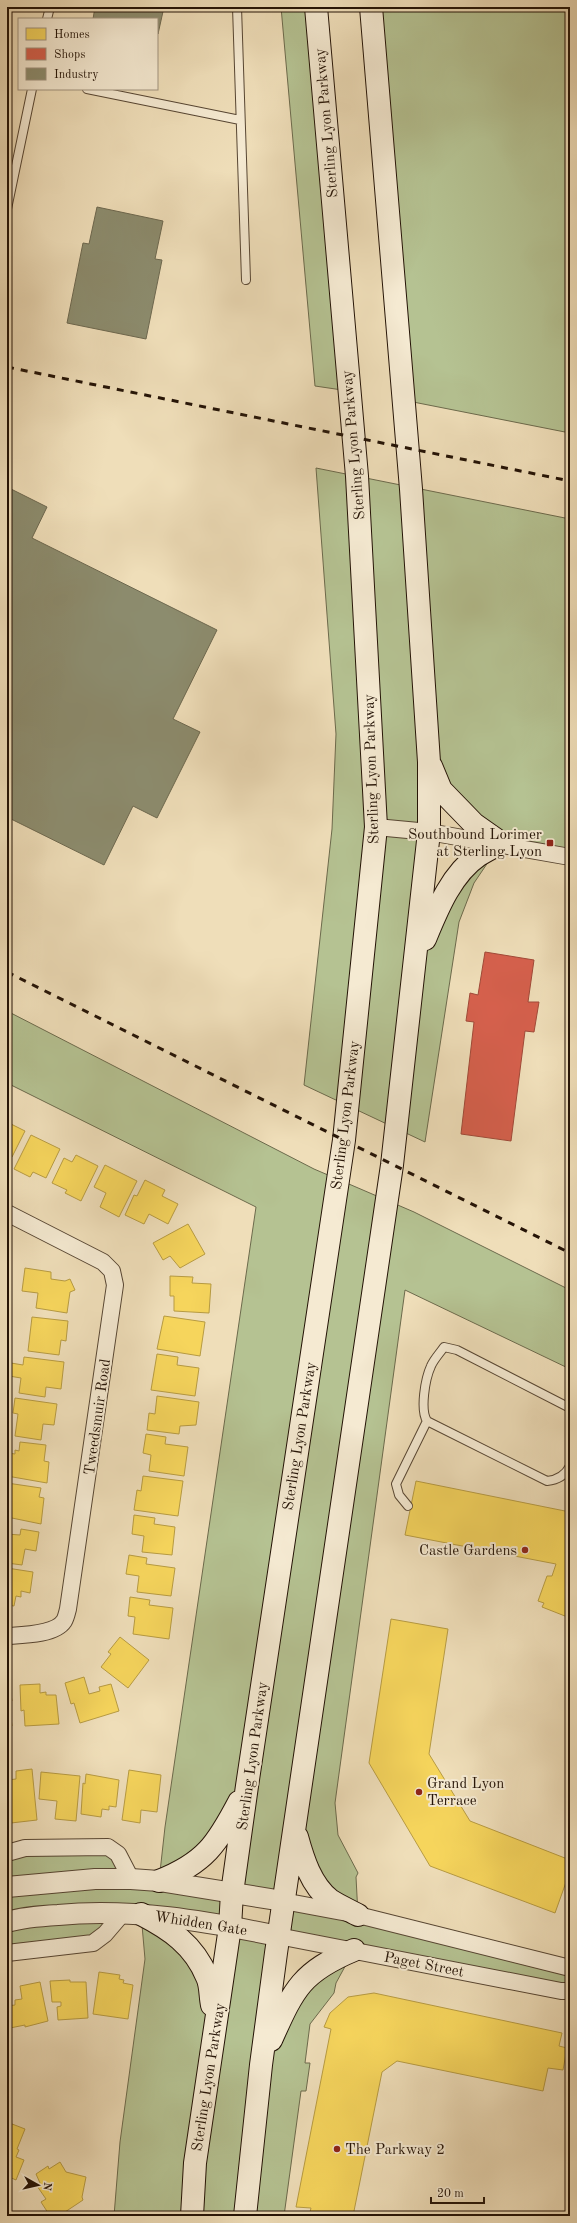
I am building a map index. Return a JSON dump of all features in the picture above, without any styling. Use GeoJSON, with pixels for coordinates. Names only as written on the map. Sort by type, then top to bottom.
{"type":"FeatureCollection","features":[{"type":"Feature","properties":{"kind":"main road","name":"Sterling Lyon Parkway"},"geometry":{"type":"LineString","coordinates":[[192,2216],[195,2163],[230,1926],[232,1893],[247,1786],[344,1140],[376,827],[357,476],[316,7]]}},
{"type":"Feature","properties":{"kind":"main road"},"geometry":{"type":"LineString","coordinates":[[245,2216],[261,2065],[278,1936],[392,1165],[429,832],[429,762],[410,482],[371,7]]}},
{"type":"Feature","properties":{"kind":"main road"},"geometry":{"type":"LineString","coordinates":[[416,958],[435,914],[458,874],[478,856],[501,843],[474,824],[441,790],[429,762]]}},
{"type":"Feature","properties":{"kind":"main road"},"geometry":{"type":"LineString","coordinates":[[159,1881],[181,1872],[204,1856],[224,1831],[247,1786]]}},
{"type":"Feature","properties":{"kind":"main road"},"geometry":{"type":"LineString","coordinates":[[295,1828],[304,1864],[317,1885],[329,1899],[358,1915]]}},
{"type":"Feature","properties":{"kind":"main road"},"geometry":{"type":"LineString","coordinates":[[132,1913],[171,1930],[194,1953],[208,1978],[215,2028]]}},
{"type":"Feature","properties":{"kind":"main road"},"geometry":{"type":"LineString","coordinates":[[261,2065],[294,1992],[310,1973],[328,1961],[354,1950]]}},
{"type":"Feature","properties":{"kind":"street"},"geometry":{"type":"LineString","coordinates":[[376,827],[429,832],[501,843],[570,857]]}},
{"type":"Feature","properties":{"kind":"street","name":"Tweedsmuir Road"},"geometry":{"type":"LineString","coordinates":[[7,1213],[103,1262],[112,1272],[115,1285],[115,1299],[68,1609],[63,1622],[57,1628],[38,1633],[7,1636]]}},
{"type":"Feature","properties":{"kind":"street"},"geometry":{"type":"LineString","coordinates":[[7,1853],[25,1848],[108,1847],[118,1854],[131,1879]]}},
{"type":"Feature","properties":{"kind":"street"},"geometry":{"type":"LineString","coordinates":[[7,1887],[95,1879],[131,1879],[159,1881],[283,1901]]}},
{"type":"Feature","properties":{"kind":"street","name":"Paget Street"},"geometry":{"type":"LineString","coordinates":[[283,1901],[358,1915],[570,1968]]}},
{"type":"Feature","properties":{"kind":"street","name":"Whidden Gate"},"geometry":{"type":"LineString","coordinates":[[7,1922],[20,1918],[76,1913],[132,1913],[230,1926],[278,1936]]}},
{"type":"Feature","properties":{"kind":"street"},"geometry":{"type":"LineString","coordinates":[[7,1953],[93,1943],[132,1913]]}},
{"type":"Feature","properties":{"kind":"street","name":"Paget Street"},"geometry":{"type":"LineString","coordinates":[[278,1936],[561,1991],[570,1991]]}},
{"type":"Feature","properties":{"kind":"lane"},"geometry":{"type":"LineString","coordinates":[[47,18],[50,7]]}},
{"type":"Feature","properties":{"kind":"lane"},"geometry":{"type":"LineString","coordinates":[[237,7],[246,280]]}},
{"type":"Feature","properties":{"kind":"lane"},"geometry":{"type":"LineString","coordinates":[[7,209],[32,90]]}},
{"type":"Feature","properties":{"kind":"lane"},"geometry":{"type":"LineString","coordinates":[[92,90],[240,120]]}},
{"type":"Feature","properties":{"kind":"lane"},"geometry":{"type":"LineString","coordinates":[[570,1408],[457,1350],[444,1347],[431,1366],[422,1407],[423,1415],[427,1421],[547,1481],[555,1480],[561,1477],[570,1466]]}},
{"type":"Feature","properties":{"kind":"lane"},"geometry":{"type":"LineString","coordinates":[[408,1506],[399,1495],[396,1484],[427,1421]]}},
{"type":"Feature","properties":{"kind":"green space"},"geometry":{"type":"Polygon","coordinates":[[[281,7],[316,7],[349,391],[315,386],[281,7]]]}},
{"type":"Feature","properties":{"kind":"green space"},"geometry":{"type":"Polygon","coordinates":[[[371,7],[570,7],[570,433],[403,400],[371,7]]]}},
{"type":"Feature","properties":{"kind":"green space"},"geometry":{"type":"Polygon","coordinates":[[[316,468],[570,519],[570,857],[501,843],[474,883],[459,922],[425,1142],[304,1085],[332,829],[336,734],[316,468]],[[441,790],[416,956],[435,914],[500,843],[441,790]]]}},
{"type":"Feature","properties":{"kind":"green space"},"geometry":{"type":"Polygon","coordinates":[[[7,1011],[314,1169],[414,1212],[570,1290],[570,1369],[405,1290],[335,1803],[338,1835],[358,1873],[356,1877],[358,1915],[570,1968],[570,1991],[354,1950],[336,1983],[334,1993],[310,2024],[305,2063],[310,2063],[306,2091],[301,2091],[284,2216],[114,2216],[120,2142],[145,1959],[141,1914],[105,1934],[7,1953],[7,1853],[108,1847],[124,1866],[159,1881],[165,1827],[256,1207],[7,1083],[7,1011]],[[246,1788],[224,1831],[160,1881],[232,1893],[246,1788]],[[304,1864],[284,1901],[356,1915],[304,1864]],[[233,1893],[230,1926],[278,1936],[283,1901],[233,1893]],[[142,1914],[208,1978],[230,1927],[142,1914]],[[278,1937],[261,2063],[328,1961],[353,1950],[278,1937]]]}},
{"type":"Feature","properties":{"kind":"building: Homes"},"geometry":{"type":"Polygon","coordinates":[[[7,1122],[25,1131],[12,1157],[7,1155],[7,1122]]]}},
{"type":"Feature","properties":{"kind":"building: Homes"},"geometry":{"type":"Polygon","coordinates":[[[31,1135],[60,1149],[46,1178],[33,1172],[30,1177],[14,1169],[31,1135]]]}},
{"type":"Feature","properties":{"kind":"building: Homes"},"geometry":{"type":"Polygon","coordinates":[[[76,1155],[98,1166],[81,1201],[65,1193],[67,1190],[52,1183],[64,1158],[72,1162],[76,1155]]]}},
{"type":"Feature","properties":{"kind":"building: Homes"},"geometry":{"type":"Polygon","coordinates":[[[105,1165],[137,1181],[119,1217],[100,1207],[106,1193],[94,1187],[105,1165]]]}},
{"type":"Feature","properties":{"kind":"building: Homes"},"geometry":{"type":"Polygon","coordinates":[[[145,1180],[165,1190],[162,1196],[178,1204],[168,1224],[149,1214],[144,1224],[125,1215],[134,1195],[137,1196],[145,1180]]]}},
{"type":"Feature","properties":{"kind":"building: Homes"},"geometry":{"type":"Polygon","coordinates":[[[188,1224],[205,1254],[180,1268],[170,1256],[163,1260],[153,1243],[188,1224]]]}},
{"type":"Feature","properties":{"kind":"building: Homes"},"geometry":{"type":"Polygon","coordinates":[[[25,1268],[51,1272],[51,1279],[65,1281],[70,1279],[75,1290],[70,1292],[67,1313],[36,1308],[38,1293],[22,1291],[25,1268]]]}},
{"type":"Feature","properties":{"kind":"building: Homes"},"geometry":{"type":"Polygon","coordinates":[[[170,1276],[193,1277],[192,1283],[211,1284],[209,1313],[174,1311],[174,1296],[170,1296],[170,1276]]]}},
{"type":"Feature","properties":{"kind":"building: Homes"},"geometry":{"type":"Polygon","coordinates":[[[164,1316],[205,1322],[200,1356],[157,1349],[164,1316]]]}},
{"type":"Feature","properties":{"kind":"building: Homes"},"geometry":{"type":"Polygon","coordinates":[[[32,1317],[68,1321],[66,1341],[61,1340],[59,1355],[28,1351],[32,1317]]]}},
{"type":"Feature","properties":{"kind":"building: Homes"},"geometry":{"type":"Polygon","coordinates":[[[157,1354],[178,1357],[177,1365],[199,1368],[195,1396],[151,1390],[157,1354]]]}},
{"type":"Feature","properties":{"kind":"building: Homes"},"geometry":{"type":"Polygon","coordinates":[[[24,1357],[64,1362],[61,1389],[46,1387],[45,1397],[19,1393],[21,1378],[9,1376],[11,1363],[23,1365],[24,1357]]]}},
{"type":"Feature","properties":{"kind":"building: Homes"},"geometry":{"type":"Polygon","coordinates":[[[157,1396],[199,1402],[196,1425],[180,1426],[179,1434],[147,1430],[149,1413],[155,1414],[157,1396]]]}},
{"type":"Feature","properties":{"kind":"building: Homes"},"geometry":{"type":"Polygon","coordinates":[[[15,1398],[57,1404],[54,1425],[43,1424],[41,1440],[15,1436],[18,1414],[13,1413],[15,1398]]]}},
{"type":"Feature","properties":{"kind":"building: Homes"},"geometry":{"type":"Polygon","coordinates":[[[146,1434],[166,1437],[165,1444],[188,1447],[184,1476],[149,1471],[151,1455],[143,1453],[146,1434]]]}},
{"type":"Feature","properties":{"kind":"building: Homes"},"geometry":{"type":"Polygon","coordinates":[[[20,1442],[46,1445],[44,1461],[49,1462],[47,1483],[7,1476],[8,1453],[15,1454],[15,1450],[19,1451],[20,1442]]]}},
{"type":"Feature","properties":{"kind":"building: Homes"},"geometry":{"type":"Polygon","coordinates":[[[143,1476],[183,1481],[178,1516],[134,1510],[137,1490],[141,1491],[143,1476]]]}},
{"type":"Feature","properties":{"kind":"building: Homes","name":"Castle Gardens"},"geometry":{"type":"Polygon","coordinates":[[[416,1481],[570,1512],[570,1618],[542,1607],[544,1603],[538,1601],[547,1576],[552,1576],[556,1564],[405,1535],[416,1481]]]}},
{"type":"Feature","properties":{"kind":"building: Homes"},"geometry":{"type":"Polygon","coordinates":[[[7,1483],[41,1488],[39,1497],[44,1498],[41,1524],[7,1517],[7,1483]]]}},
{"type":"Feature","properties":{"kind":"building: Homes"},"geometry":{"type":"Polygon","coordinates":[[[134,1515],[155,1518],[154,1524],[175,1527],[172,1555],[142,1552],[144,1536],[132,1534],[134,1515]]]}},
{"type":"Feature","properties":{"kind":"building: Homes"},"geometry":{"type":"Polygon","coordinates":[[[21,1529],[39,1532],[36,1551],[25,1549],[22,1565],[7,1563],[7,1534],[20,1535],[21,1529]]]}},
{"type":"Feature","properties":{"kind":"building: Homes"},"geometry":{"type":"Polygon","coordinates":[[[129,1555],[147,1558],[146,1564],[175,1568],[171,1596],[137,1592],[139,1576],[126,1574],[129,1555]]]}},
{"type":"Feature","properties":{"kind":"building: Homes"},"geometry":{"type":"Polygon","coordinates":[[[7,1568],[33,1572],[30,1593],[21,1591],[21,1597],[16,1596],[14,1606],[7,1605],[7,1568]]]}},
{"type":"Feature","properties":{"kind":"building: Homes"},"geometry":{"type":"Polygon","coordinates":[[[130,1597],[150,1600],[149,1605],[173,1608],[169,1639],[133,1634],[135,1617],[128,1616],[130,1597]]]}},
{"type":"Feature","properties":{"kind":"building: Homes","name":"Grand Lyon Terrace"},"geometry":{"type":"Polygon","coordinates":[[[391,1619],[448,1629],[429,1754],[470,1821],[570,1860],[570,1871],[555,1913],[430,1866],[369,1763],[391,1619]]]}},
{"type":"Feature","properties":{"kind":"building: Homes"},"geometry":{"type":"Polygon","coordinates":[[[120,1637],[149,1660],[128,1688],[101,1667],[111,1654],[108,1652],[120,1637]]]}},
{"type":"Feature","properties":{"kind":"building: Homes"},"geometry":{"type":"Polygon","coordinates":[[[84,1677],[89,1694],[100,1691],[99,1687],[111,1684],[119,1711],[80,1723],[74,1703],[71,1704],[65,1683],[84,1677]]]}},
{"type":"Feature","properties":{"kind":"building: Homes"},"geometry":{"type":"Polygon","coordinates":[[[7,1681],[9,1681],[12,1701],[9,1702],[12,1726],[7,1727],[7,1681]]]}},
{"type":"Feature","properties":{"kind":"building: Homes"},"geometry":{"type":"Polygon","coordinates":[[[40,1684],[40,1693],[46,1692],[46,1695],[56,1695],[59,1724],[25,1726],[24,1710],[21,1711],[20,1685],[40,1684]]]}},
{"type":"Feature","properties":{"kind":"building: Homes"},"geometry":{"type":"Polygon","coordinates":[[[32,1769],[37,1820],[11,1823],[9,1808],[7,1808],[7,1780],[16,1779],[16,1771],[32,1769]]]}},
{"type":"Feature","properties":{"kind":"building: Homes"},"geometry":{"type":"Polygon","coordinates":[[[129,1770],[161,1775],[157,1812],[141,1810],[140,1823],[122,1820],[129,1770]]]}},
{"type":"Feature","properties":{"kind":"building: Homes"},"geometry":{"type":"Polygon","coordinates":[[[41,1772],[80,1776],[76,1821],[55,1819],[57,1801],[39,1799],[41,1772]]]}},
{"type":"Feature","properties":{"kind":"building: Homes"},"geometry":{"type":"Polygon","coordinates":[[[86,1774],[119,1780],[116,1807],[109,1806],[109,1810],[102,1809],[101,1817],[81,1814],[83,1783],[85,1784],[86,1774]]]}},
{"type":"Feature","properties":{"kind":"building: Homes"},"geometry":{"type":"Polygon","coordinates":[[[99,1972],[120,1975],[119,1979],[124,1980],[123,1983],[133,1985],[128,2019],[93,2014],[99,1972]]]}},
{"type":"Feature","properties":{"kind":"building: Homes"},"geometry":{"type":"Polygon","coordinates":[[[70,1980],[70,1982],[86,1982],[88,2018],[58,2020],[57,2007],[61,2006],[61,2002],[52,2002],[50,1981],[70,1980]]]}},
{"type":"Feature","properties":{"kind":"building: Homes"},"geometry":{"type":"Polygon","coordinates":[[[40,1982],[48,2021],[25,2027],[25,2025],[10,2028],[7,2006],[15,2005],[15,2000],[22,1999],[20,1986],[40,1982]]]}},
{"type":"Feature","properties":{"kind":"building: Homes","name":"The Parkway 2"},"geometry":{"type":"Polygon","coordinates":[[[374,1993],[562,2033],[559,2046],[567,2048],[563,2070],[548,2068],[543,2091],[397,2061],[382,2072],[353,2216],[309,2216],[311,2208],[296,2207],[331,2029],[324,2027],[330,2013],[348,1997],[374,1993]]]}},
{"type":"Feature","properties":{"kind":"building: Homes"},"geometry":{"type":"Polygon","coordinates":[[[7,2122],[25,2129],[17,2149],[19,2150],[16,2157],[24,2160],[16,2180],[7,2176],[7,2122]]]}},
{"type":"Feature","properties":{"kind":"building: Homes"},"geometry":{"type":"Polygon","coordinates":[[[60,2162],[66,2172],[86,2177],[82,2197],[83,2200],[59,2216],[50,2216],[41,2202],[46,2199],[37,2186],[40,2183],[36,2174],[48,2166],[49,2169],[60,2162]]]}},
{"type":"Feature","properties":{"kind":"building: Shops"},"geometry":{"type":"Polygon","coordinates":[[[485,952],[534,960],[528,1002],[539,1002],[534,1032],[525,1031],[511,1141],[461,1134],[474,1022],[466,1021],[470,993],[478,995],[485,952]]]}},
{"type":"Feature","properties":{"kind":"building: Industry"},"geometry":{"type":"Polygon","coordinates":[[[95,7],[164,7],[158,34],[158,18],[93,18],[95,7]]]}},
{"type":"Feature","properties":{"kind":"building: Industry"},"geometry":{"type":"Polygon","coordinates":[[[97,207],[163,221],[155,259],[162,260],[146,339],[67,323],[83,243],[89,244],[97,207]]]}},
{"type":"Feature","properties":{"kind":"building: Industry"},"geometry":{"type":"Polygon","coordinates":[[[7,487],[47,507],[32,538],[217,630],[173,719],[200,732],[157,818],[133,806],[104,865],[7,817],[7,487]]]}},
{"type":"Feature","properties":{"kind":"railway"},"geometry":{"type":"LineString","coordinates":[[7,367],[570,481]]}},
{"type":"Feature","properties":{"kind":"railway"},"geometry":{"type":"LineString","coordinates":[[7,972],[570,1253]]}},
{"type":"Feature","properties":{"kind":"place","name":"Southbound Lorimer at Sterling Lyon"},"geometry":{"type":"Point","coordinates":[550,843]}},
{"type":"Feature","properties":{"kind":"place","name":"Castle Gardens"},"geometry":{"type":"Point","coordinates":[525,1550]}},
{"type":"Feature","properties":{"kind":"place","name":"Grand Lyon Terrace"},"geometry":{"type":"Point","coordinates":[419,1792]}},
{"type":"Feature","properties":{"kind":"place","name":"The Parkway 2"},"geometry":{"type":"Point","coordinates":[337,2149]}}]}
